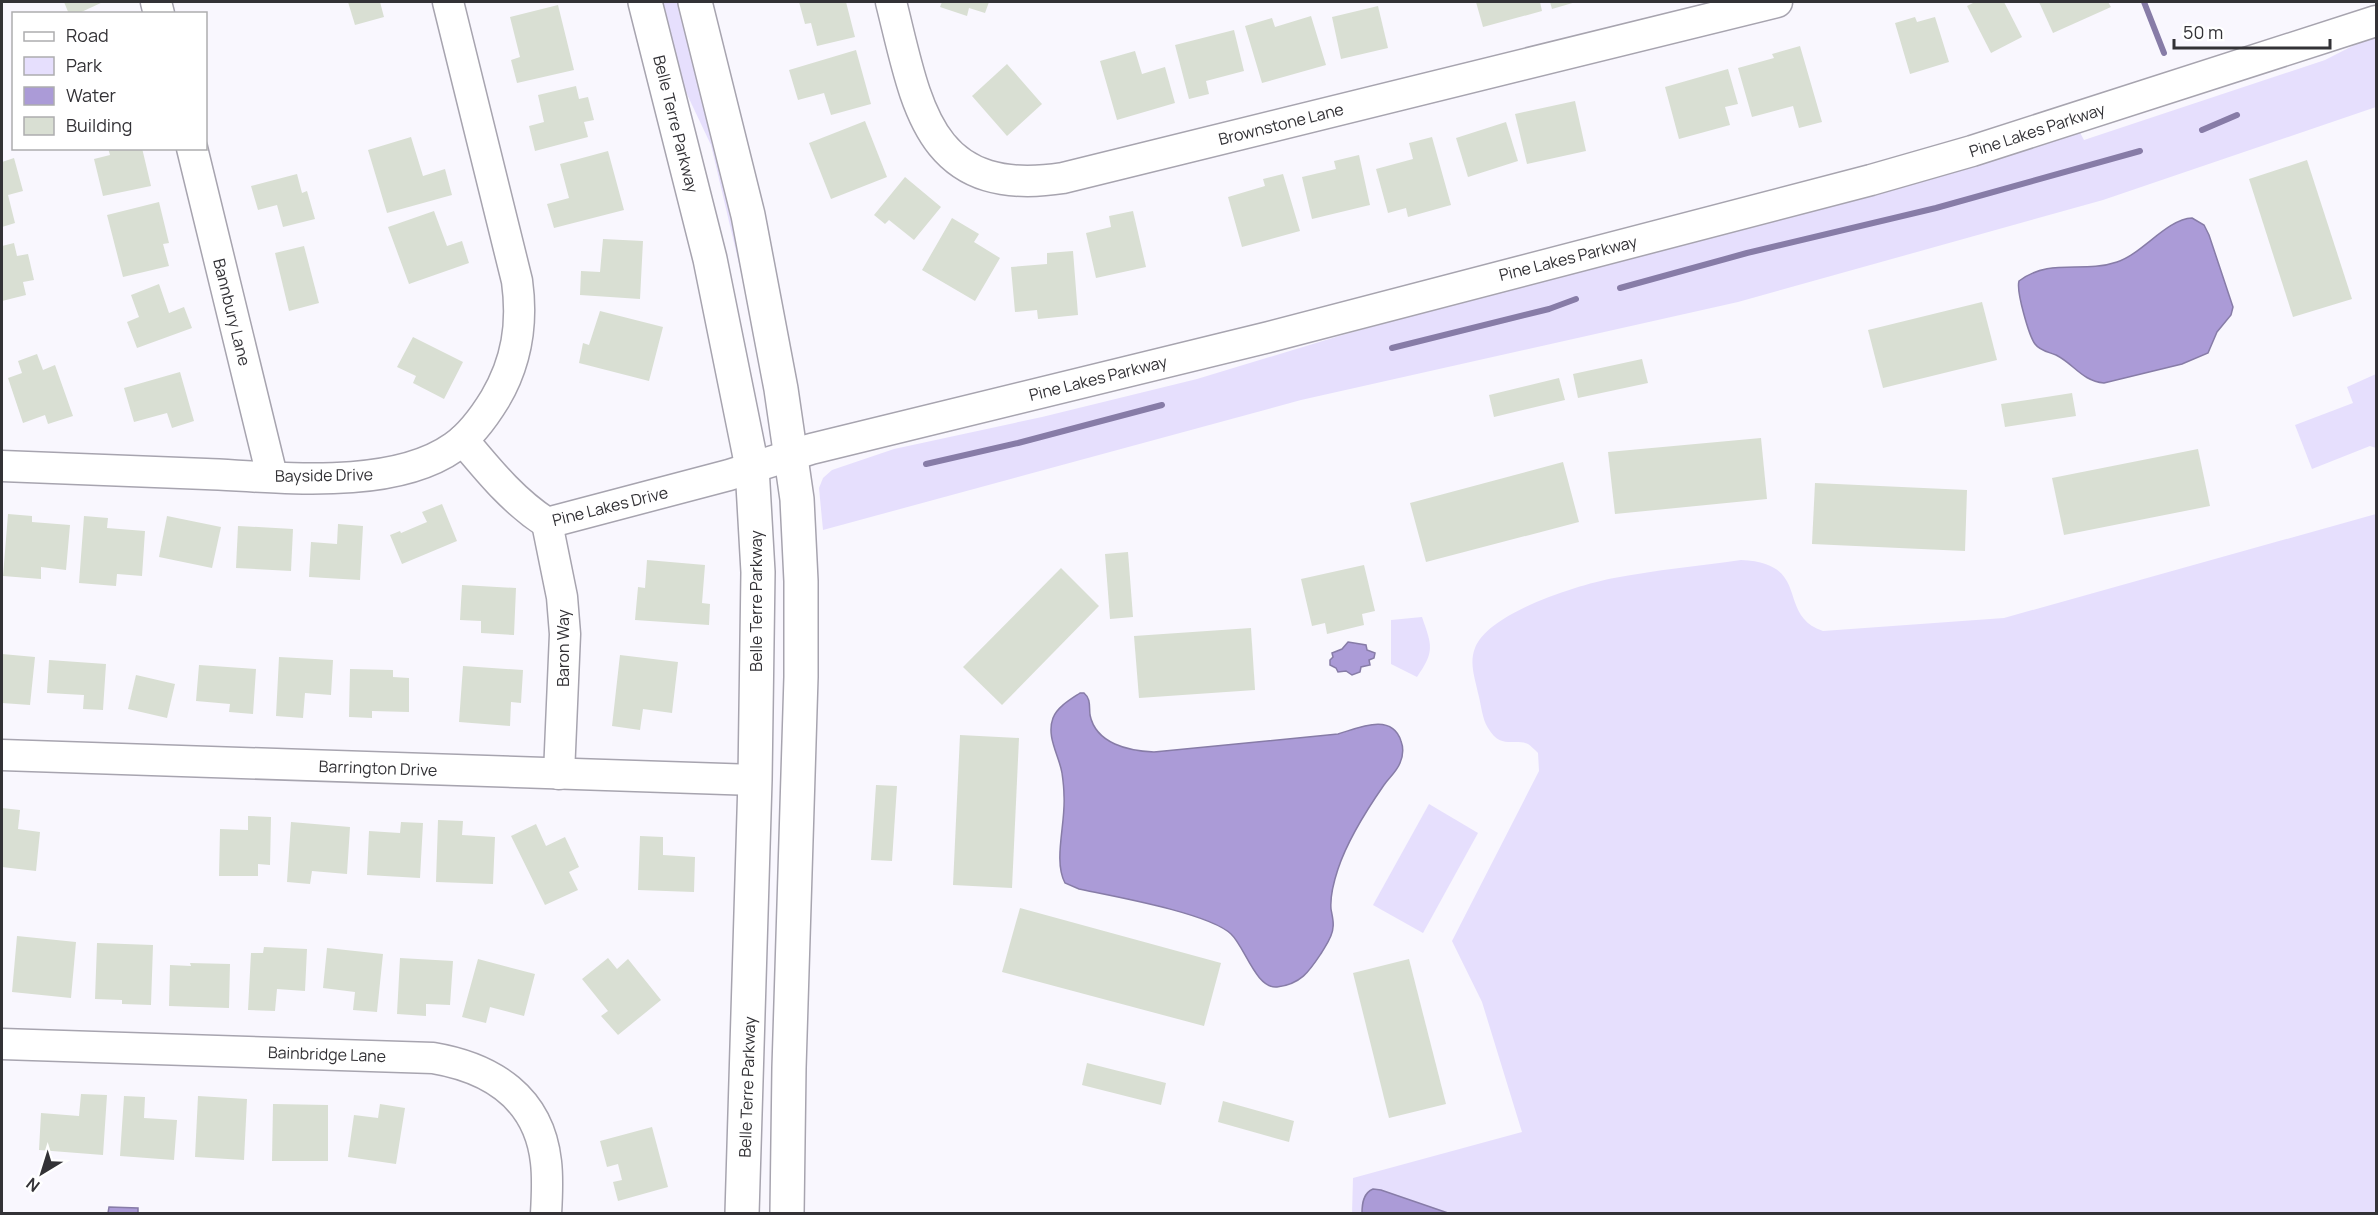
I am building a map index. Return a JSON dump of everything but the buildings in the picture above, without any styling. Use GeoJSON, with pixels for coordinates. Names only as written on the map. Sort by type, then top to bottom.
{"type":"FeatureCollection","features":[{"type":"Feature","properties":{"kind":"main road","name":"Belle Terre Parkway"},"geometry":{"type":"LineString","coordinates":[[645,2],[710,259],[752,467],[758,572],[755,780],[742,1214]]}},
{"type":"Feature","properties":{"kind":"main road"},"geometry":{"type":"LineString","coordinates":[[694,2],[748,215],[766,302],[796,499],[801,645],[787,1214]]}},
{"type":"Feature","properties":{"kind":"street","name":"Bayside Drive"},"geometry":{"type":"LineString","coordinates":[[2,466],[360,477],[386,474],[431,460],[463,440],[482,418],[510,369],[517,344],[519,306],[517,282],[448,2]]}},
{"type":"Feature","properties":{"kind":"street","name":"Brownstone Lane"},"geometry":{"type":"LineString","coordinates":[[891,2],[916,101],[924,120],[939,144],[975,171],[1001,180],[1029,182],[1063,178],[1777,2]]}},
{"type":"Feature","properties":{"kind":"street","name":"Pine Lakes Parkway"},"geometry":{"type":"LineString","coordinates":[[752,467],[790,455],[1269,337],[1871,180],[1972,151],[2376,21]]}},
{"type":"Feature","properties":{"kind":"street","name":"Bannbury Lane"},"geometry":{"type":"LineString","coordinates":[[192,150],[272,476]]}},
{"type":"Feature","properties":{"kind":"street","name":"Pine Lakes Drive"},"geometry":{"type":"LineString","coordinates":[[463,440],[510,495],[547,523],[752,467]]}},
{"type":"Feature","properties":{"kind":"street","name":"Baron Way"},"geometry":{"type":"LineString","coordinates":[[547,523],[558,570],[565,624],[559,774]]}},
{"type":"Feature","properties":{"kind":"street","name":"Barrington Drive"},"geometry":{"type":"LineString","coordinates":[[2,755],[755,780]]}},
{"type":"Feature","properties":{"kind":"street","name":"Bainbridge Lane"},"geometry":{"type":"LineString","coordinates":[[2,1044],[433,1058],[468,1066],[509,1089],[521,1101],[536,1123],[546,1161],[546,1214]]}},
{"type":"Feature","properties":{"kind":"green space"},"geometry":{"type":"Polygon","coordinates":[[[659,2],[681,2],[764,353],[760,353],[711,145],[684,88],[659,2]]]}},
{"type":"Feature","properties":{"kind":"green space"},"geometry":{"type":"Polygon","coordinates":[[[2376,34],[2376,107],[2103,200],[1738,302],[1301,400],[823,530],[819,488],[823,478],[832,470],[894,449],[1042,417],[1197,379],[1339,336],[2078,129],[2084,140],[2325,60],[2376,34]]]}},
{"type":"Feature","properties":{"kind":"green space"},"geometry":{"type":"Polygon","coordinates":[[[2376,374],[2376,448],[2370,446],[2312,469],[2295,425],[2353,403],[2347,387],[2376,374]]]}},
{"type":"Feature","properties":{"kind":"green space"},"geometry":{"type":"Polygon","coordinates":[[[2376,514],[2376,1213],[1448,1214],[1373,1189],[1362,1203],[1362,1213],[1352,1214],[1353,1178],[1522,1132],[1482,1002],[1452,941],[1539,771],[1537,752],[1523,742],[1498,739],[1488,728],[1483,716],[1473,670],[1473,654],[1484,635],[1498,623],[1536,602],[1598,582],[1741,560],[1763,563],[1777,570],[1786,580],[1800,614],[1809,623],[1823,631],[2004,618],[2376,514]]]}},
{"type":"Feature","properties":{"kind":"green space"},"geometry":{"type":"Polygon","coordinates":[[[1422,617],[1430,648],[1427,661],[1417,677],[1391,664],[1391,620],[1422,617]]]}},
{"type":"Feature","properties":{"kind":"green space"},"geometry":{"type":"Polygon","coordinates":[[[1429,804],[1478,833],[1423,933],[1373,905],[1429,804]]]}},
{"type":"Feature","properties":{"kind":"water"},"geometry":{"type":"Polygon","coordinates":[[[2192,218],[2204,225],[2209,235],[2233,307],[2231,315],[2217,332],[2208,353],[2182,364],[2104,383],[2084,376],[2056,355],[2042,350],[2035,344],[2019,294],[2019,281],[2043,270],[2091,267],[2117,262],[2136,252],[2173,224],[2192,218]]]}},
{"type":"Feature","properties":{"kind":"water"},"geometry":{"type":"Polygon","coordinates":[[[1348,642],[1366,645],[1367,650],[1375,653],[1374,658],[1369,660],[1370,665],[1361,667],[1360,672],[1352,675],[1346,671],[1338,672],[1330,665],[1332,653],[1342,649],[1348,642]]]}},
{"type":"Feature","properties":{"kind":"water"},"geometry":{"type":"Polygon","coordinates":[[[1080,693],[1084,693],[1088,698],[1093,725],[1099,733],[1115,744],[1134,750],[1154,752],[1338,734],[1374,724],[1382,724],[1397,732],[1403,747],[1400,763],[1371,804],[1347,848],[1333,889],[1332,934],[1313,965],[1299,979],[1286,985],[1270,986],[1257,975],[1231,934],[1220,926],[1203,919],[1159,906],[1079,889],[1065,883],[1060,864],[1064,787],[1052,739],[1051,725],[1058,710],[1080,693]]]}},
{"type":"Feature","properties":{"kind":"water"},"geometry":{"type":"Polygon","coordinates":[[[1373,1189],[1448,1213],[1362,1213],[1365,1196],[1373,1189]]]}},
{"type":"Feature","properties":{"kind":"water"},"geometry":{"type":"Polygon","coordinates":[[[109,1207],[138,1208],[138,1213],[108,1213],[109,1207]]]}},
{"type":"Feature","properties":{"kind":"waterway"},"geometry":{"type":"LineString","coordinates":[[2144,2],[2164,53]]}},
{"type":"Feature","properties":{"kind":"waterway"},"geometry":{"type":"LineString","coordinates":[[2202,130],[2237,115]]}},
{"type":"Feature","properties":{"kind":"waterway"},"geometry":{"type":"LineString","coordinates":[[1620,288],[1747,253],[1936,208],[2140,151]]}},
{"type":"Feature","properties":{"kind":"waterway"},"geometry":{"type":"LineString","coordinates":[[1392,348],[1549,309],[1576,299]]}},
{"type":"Feature","properties":{"kind":"waterway"},"geometry":{"type":"LineString","coordinates":[[926,464],[1018,443],[1162,405]]}}]}
